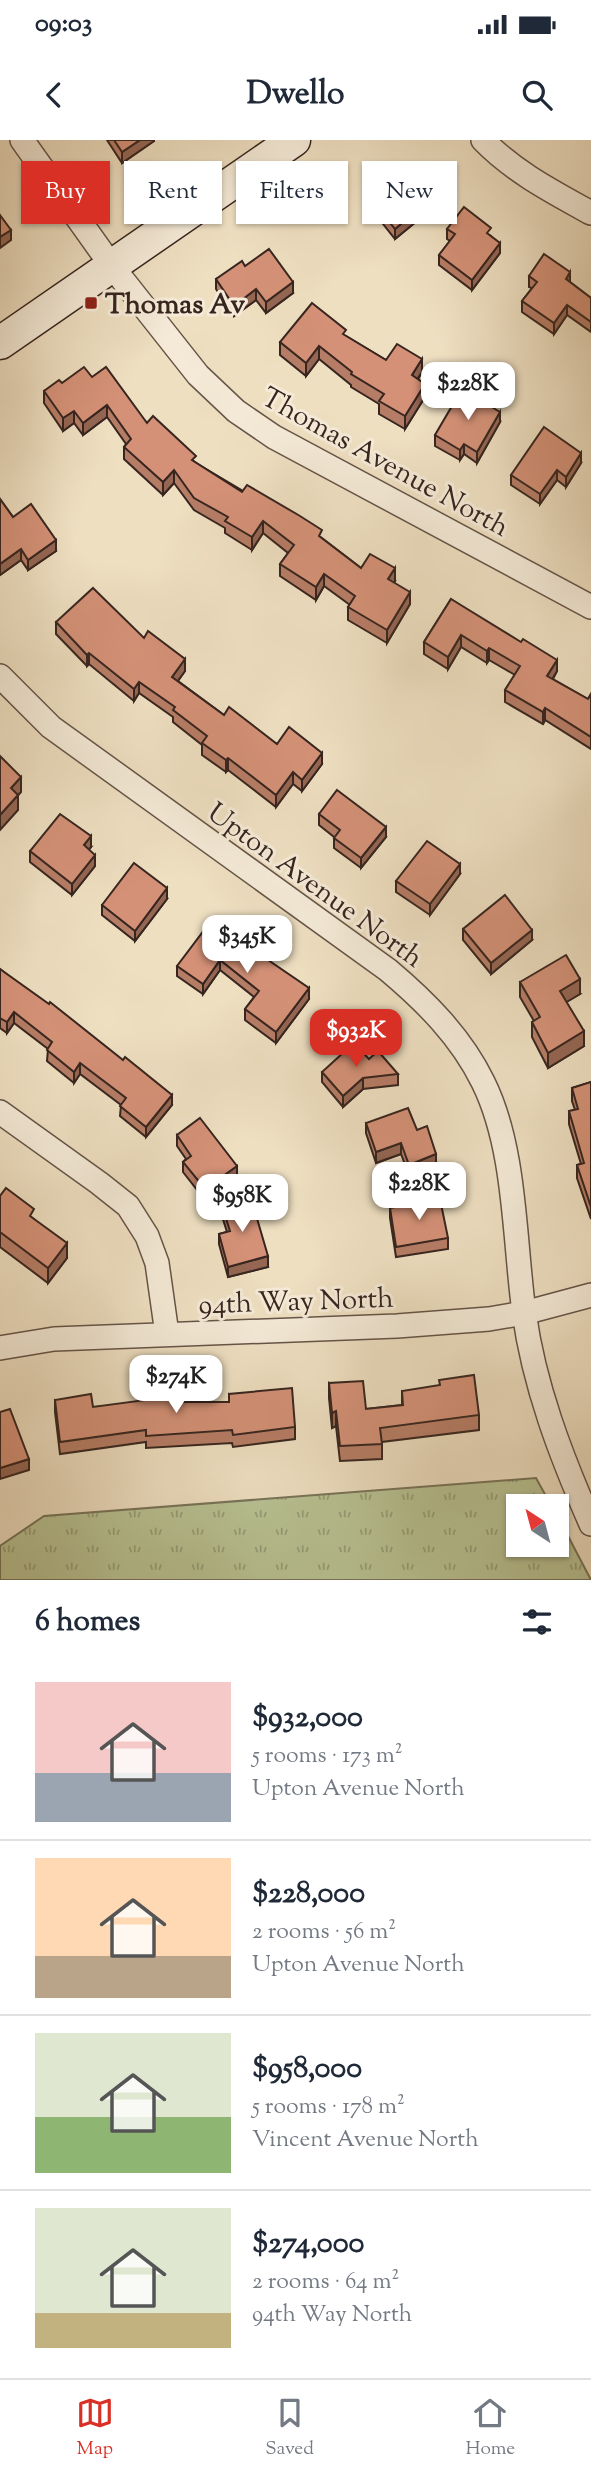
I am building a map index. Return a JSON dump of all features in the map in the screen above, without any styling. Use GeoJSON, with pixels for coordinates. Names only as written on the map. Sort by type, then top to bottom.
{"type":"FeatureCollection","features":[{"type":"Feature","properties":{"kind":"street","name":"Thomas Avenue North"},"geometry":{"type":"LineString","coordinates":[[22,140],[111,265],[198,375],[236,411],[274,437],[591,607]]}},
{"type":"Feature","properties":{"kind":"street"},"geometry":{"type":"LineString","coordinates":[[0,343],[294,140]]}},
{"type":"Feature","properties":{"kind":"street"},"geometry":{"type":"LineString","coordinates":[[483,140],[497,155],[537,183],[591,213]]}},
{"type":"Feature","properties":{"kind":"street","name":"Upton Avenue North"},"geometry":{"type":"LineString","coordinates":[[0,676],[51,727],[388,970],[426,1003],[458,1040],[484,1083],[501,1130],[512,1199],[524,1313],[539,1384],[565,1464],[591,1524]]}},
{"type":"Feature","properties":{"kind":"street"},"geometry":{"type":"LineString","coordinates":[[0,1112],[128,1206],[147,1236],[157,1263],[167,1334]]}},
{"type":"Feature","properties":{"kind":"street","name":"94th Way North"},"geometry":{"type":"LineString","coordinates":[[0,1348],[54,1339],[397,1326],[489,1319],[524,1313],[591,1295]]}},
{"type":"Feature","properties":{"kind":"green space"},"geometry":{"type":"Polygon","coordinates":[[[536,1478],[545,1494],[506,1494],[506,1558],[569,1558],[569,1538],[591,1580],[0,1580],[0,1546],[44,1516],[536,1478]]]}},
{"type":"Feature","properties":{"kind":"building"},"geometry":{"type":"Polygon","coordinates":[[[114,140],[140,140],[122,152],[114,140]]]}},
{"type":"Feature","properties":{"kind":"building"},"geometry":{"type":"Polygon","coordinates":[[[464,207],[491,228],[487,233],[500,243],[472,280],[439,255],[455,234],[447,229],[451,224],[457,224],[457,216],[464,207]]]}},
{"type":"Feature","properties":{"kind":"building"},"geometry":{"type":"Polygon","coordinates":[[[0,215],[11,230],[0,237],[0,215]]]}},
{"type":"Feature","properties":{"kind":"building"},"geometry":{"type":"Polygon","coordinates":[[[269,249],[293,282],[266,302],[256,289],[234,306],[216,279],[242,261],[245,266],[269,249]]]}},
{"type":"Feature","properties":{"kind":"building"},"geometry":{"type":"Polygon","coordinates":[[[544,254],[570,272],[566,279],[591,298],[591,322],[567,305],[554,323],[522,301],[537,282],[529,276],[544,254]]]}},
{"type":"Feature","properties":{"kind":"building"},"geometry":{"type":"Polygon","coordinates":[[[312,303],[346,330],[343,334],[386,360],[397,344],[422,359],[412,375],[425,384],[405,416],[379,401],[384,394],[351,374],[352,372],[319,346],[306,363],[280,342],[312,303]]]}},
{"type":"Feature","properties":{"kind":"building"},"geometry":{"type":"Polygon","coordinates":[[[84,367],[92,377],[106,367],[147,423],[153,416],[196,456],[192,460],[242,492],[247,485],[322,530],[319,536],[361,568],[370,554],[395,568],[388,579],[410,592],[387,630],[348,607],[355,596],[324,574],[316,587],[280,564],[294,545],[263,521],[252,537],[225,521],[228,517],[194,498],[174,470],[163,482],[124,447],[131,439],[107,405],[83,423],[74,411],[63,418],[44,391],[59,380],[62,383],[84,367]]]}},
{"type":"Feature","properties":{"kind":"building"},"geometry":{"type":"Polygon","coordinates":[[[462,389],[500,412],[477,452],[464,444],[460,450],[435,435],[462,389]]]}},
{"type":"Feature","properties":{"kind":"building"},"geometry":{"type":"Polygon","coordinates":[[[544,427],[581,453],[566,477],[557,470],[540,494],[511,475],[544,427]]]}},
{"type":"Feature","properties":{"kind":"building"},"geometry":{"type":"Polygon","coordinates":[[[0,499],[13,517],[31,504],[56,540],[28,560],[21,549],[0,564],[0,499]]]}},
{"type":"Feature","properties":{"kind":"building"},"geometry":{"type":"Polygon","coordinates":[[[93,588],[144,638],[148,631],[185,659],[172,677],[224,715],[229,707],[277,744],[289,727],[322,753],[302,780],[293,772],[276,795],[228,758],[226,760],[202,743],[207,736],[173,710],[175,707],[139,682],[134,689],[89,653],[87,655],[56,622],[93,588]]]}},
{"type":"Feature","properties":{"kind":"building"},"geometry":{"type":"Polygon","coordinates":[[[451,599],[521,642],[523,639],[557,660],[547,676],[588,699],[591,694],[591,737],[545,708],[543,712],[505,690],[520,666],[489,648],[487,651],[461,635],[448,657],[424,642],[451,599]]]}},
{"type":"Feature","properties":{"kind":"building"},"geometry":{"type":"Polygon","coordinates":[[[0,756],[21,777],[11,788],[18,795],[0,815],[0,756]]]}},
{"type":"Feature","properties":{"kind":"building"},"geometry":{"type":"Polygon","coordinates":[[[337,790],[386,827],[361,858],[334,838],[340,830],[319,814],[337,790]]]}},
{"type":"Feature","properties":{"kind":"building"},"geometry":{"type":"Polygon","coordinates":[[[60,814],[91,836],[84,845],[95,855],[72,884],[30,851],[60,814]]]}},
{"type":"Feature","properties":{"kind":"building"},"geometry":{"type":"Polygon","coordinates":[[[427,841],[460,864],[430,904],[396,881],[427,841]]]}},
{"type":"Feature","properties":{"kind":"building"},"geometry":{"type":"Polygon","coordinates":[[[134,863],[167,888],[135,931],[102,905],[134,863]]]}},
{"type":"Feature","properties":{"kind":"building"},"geometry":{"type":"Polygon","coordinates":[[[505,895],[532,930],[491,963],[463,929],[505,895]]]}},
{"type":"Feature","properties":{"kind":"building"},"geometry":{"type":"Polygon","coordinates":[[[205,929],[221,941],[232,930],[256,949],[255,951],[309,988],[276,1032],[245,1009],[259,991],[220,960],[203,984],[177,966],[205,929]]]}},
{"type":"Feature","properties":{"kind":"building"},"geometry":{"type":"Polygon","coordinates":[[[566,955],[580,979],[560,991],[584,1031],[548,1053],[532,1022],[540,1017],[520,982],[566,955]]]}},
{"type":"Feature","properties":{"kind":"building"},"geometry":{"type":"Polygon","coordinates":[[[0,969],[49,1004],[50,1002],[172,1095],[146,1127],[120,1106],[126,1098],[80,1063],[74,1072],[47,1050],[52,1042],[14,1012],[7,1022],[0,1018],[0,969]]]}},
{"type":"Feature","properties":{"kind":"building"},"geometry":{"type":"Polygon","coordinates":[[[354,1043],[369,1059],[378,1051],[398,1074],[363,1078],[343,1096],[322,1072],[354,1043]]]}},
{"type":"Feature","properties":{"kind":"building"},"geometry":{"type":"Polygon","coordinates":[[[591,1082],[591,1207],[577,1165],[584,1163],[569,1111],[578,1109],[572,1088],[591,1082]]]}},
{"type":"Feature","properties":{"kind":"building"},"geometry":{"type":"Polygon","coordinates":[[[408,1108],[417,1130],[427,1126],[436,1154],[409,1165],[401,1143],[376,1152],[366,1123],[408,1108]]]}},
{"type":"Feature","properties":{"kind":"building"},"geometry":{"type":"Polygon","coordinates":[[[200,1118],[237,1166],[205,1189],[183,1162],[191,1156],[177,1135],[200,1118]]]}},
{"type":"Feature","properties":{"kind":"building"},"geometry":{"type":"Polygon","coordinates":[[[6,1188],[34,1209],[30,1216],[67,1243],[48,1268],[0,1232],[0,1196],[6,1188]]]}},
{"type":"Feature","properties":{"kind":"building"},"geometry":{"type":"Polygon","coordinates":[[[439,1194],[448,1238],[396,1247],[390,1208],[417,1203],[417,1197],[439,1194]]]}},
{"type":"Feature","properties":{"kind":"building"},"geometry":{"type":"Polygon","coordinates":[[[251,1198],[268,1256],[228,1267],[219,1234],[230,1231],[222,1206],[251,1198]]]}},
{"type":"Feature","properties":{"kind":"building"},"geometry":{"type":"Polygon","coordinates":[[[474,1375],[479,1415],[380,1428],[382,1444],[340,1446],[336,1411],[332,1413],[329,1383],[363,1381],[366,1409],[403,1405],[402,1391],[440,1385],[439,1380],[474,1375]]]}},
{"type":"Feature","properties":{"kind":"building"},"geometry":{"type":"Polygon","coordinates":[[[292,1388],[295,1427],[233,1435],[232,1430],[146,1436],[146,1430],[60,1442],[55,1400],[91,1394],[93,1407],[146,1400],[145,1395],[181,1394],[182,1402],[229,1402],[229,1394],[292,1388]]]}},
{"type":"Feature","properties":{"kind":"building"},"geometry":{"type":"Polygon","coordinates":[[[10,1409],[29,1459],[0,1468],[0,1412],[10,1409]]]}},
{"type":"Feature","properties":{"kind":"place","name":"Thomas Av"},"geometry":{"type":"Point","coordinates":[91,303]}}]}
